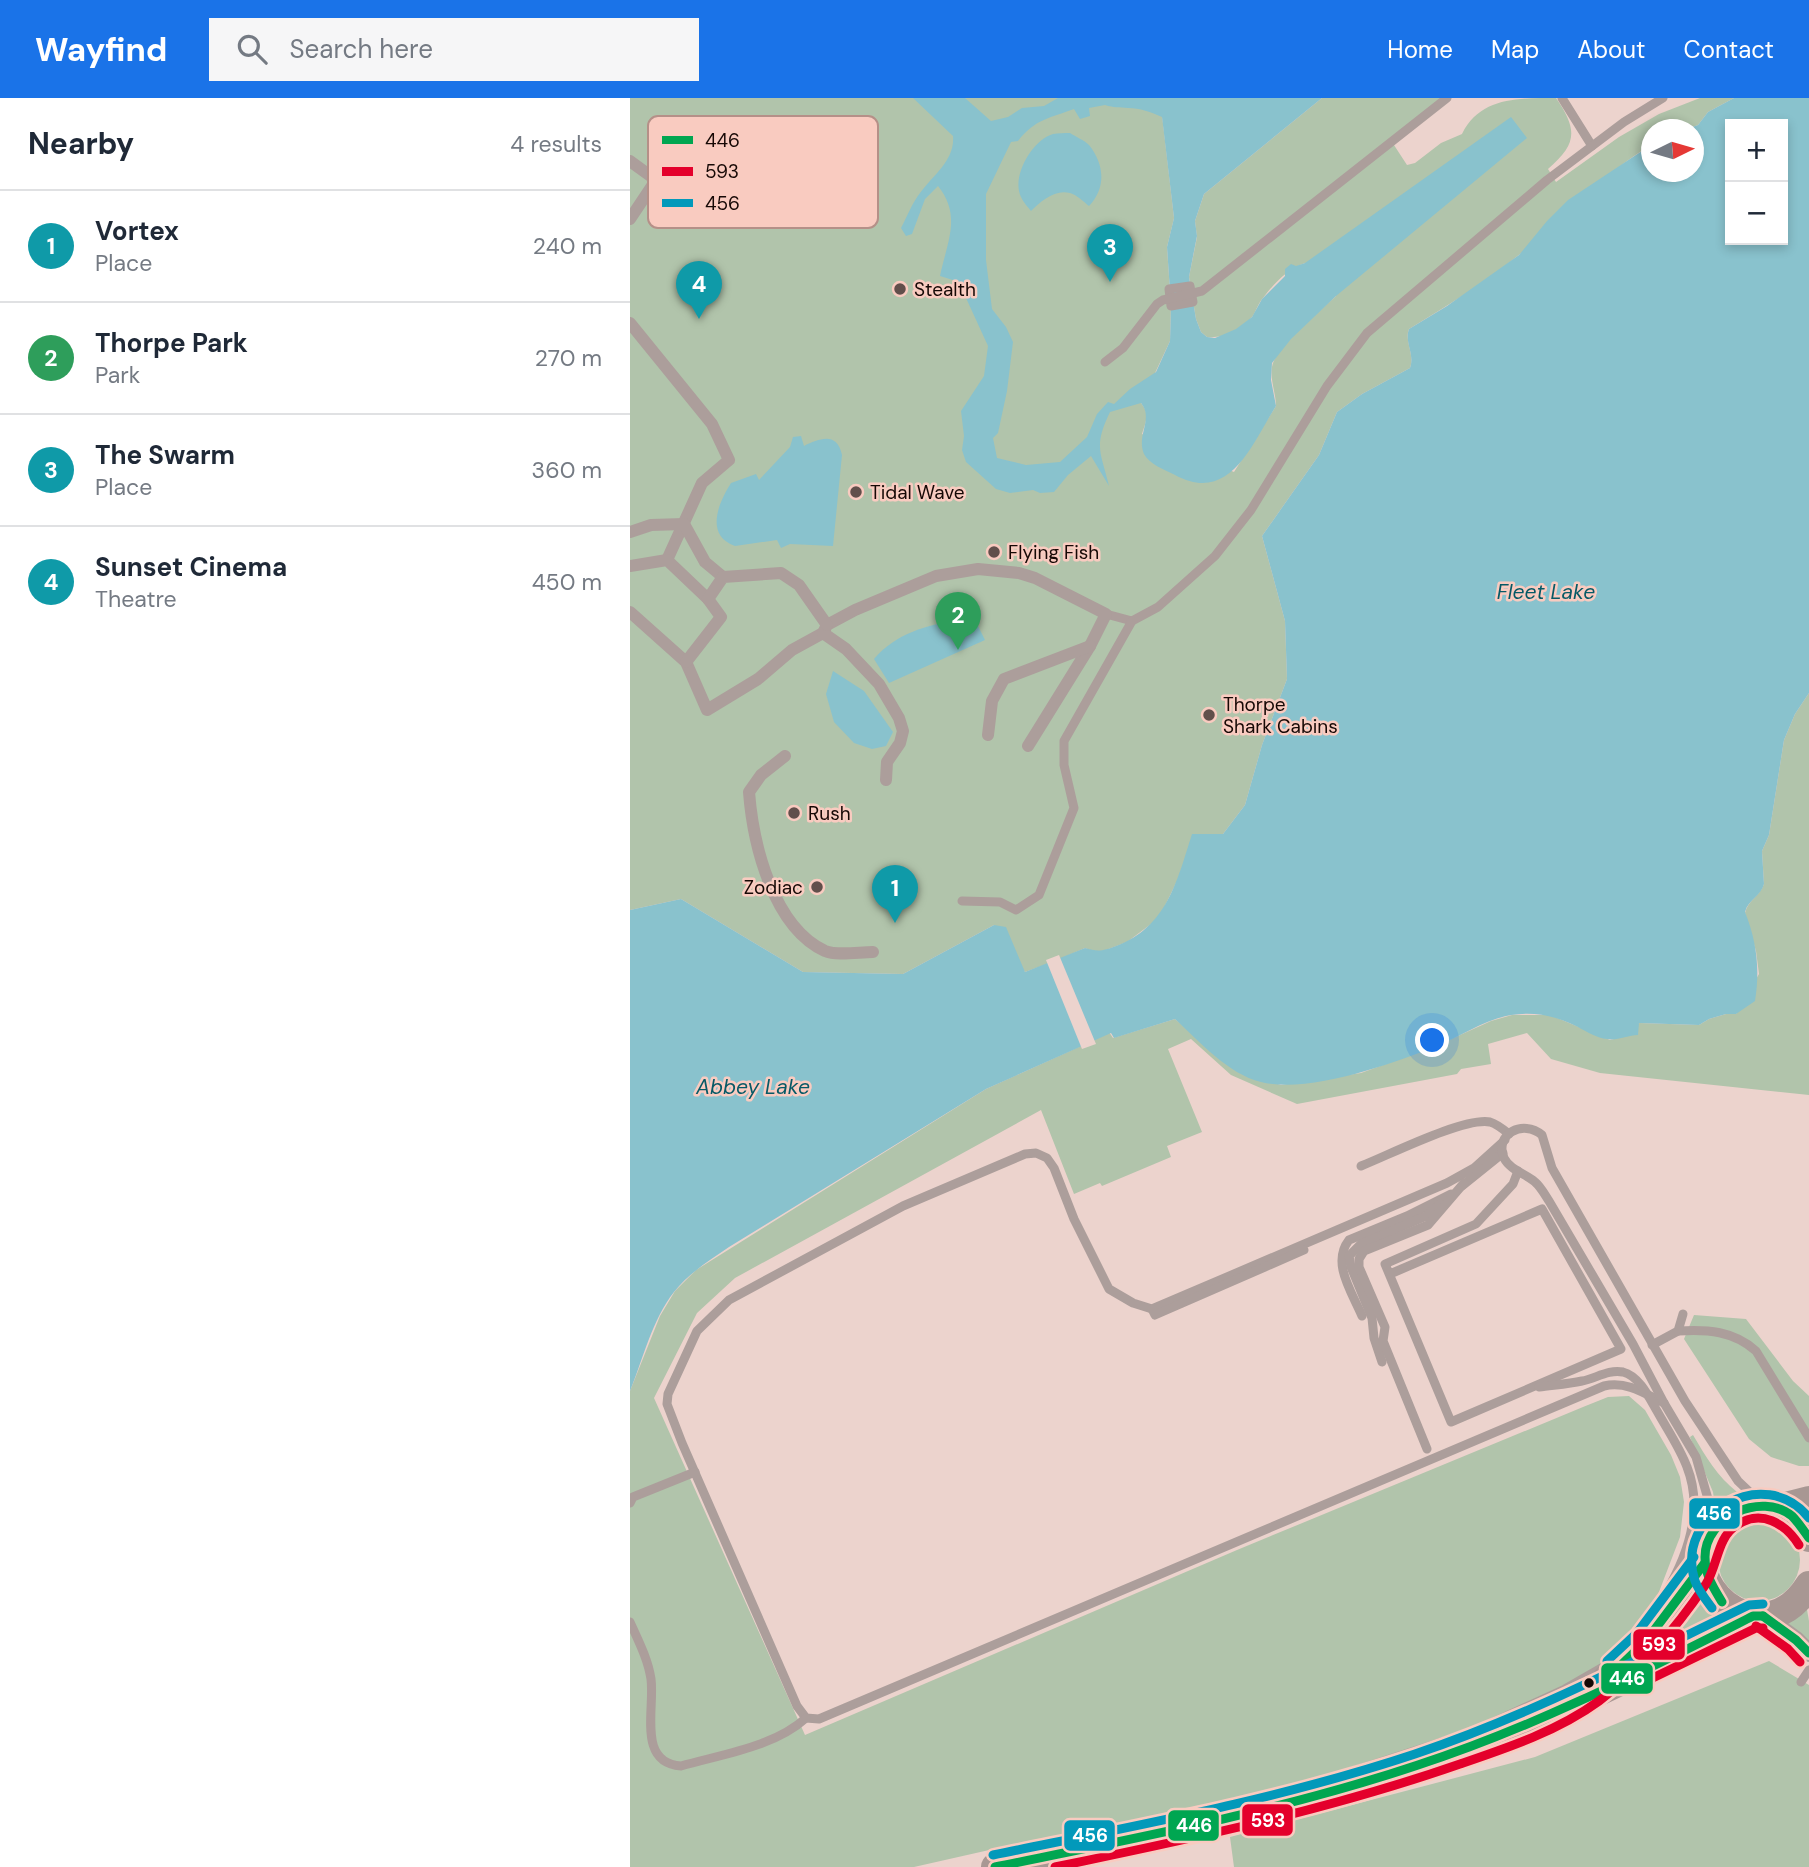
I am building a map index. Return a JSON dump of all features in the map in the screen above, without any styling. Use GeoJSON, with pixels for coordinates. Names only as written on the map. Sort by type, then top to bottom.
{"type":"FeatureCollection","features":[{"type":"Feature","properties":{"kind":"main road"},"geometry":{"type":"LineString","coordinates":[[1574,1703],[1607,1679],[1646,1641],[1704,1564],[1711,1534],[1718,1523],[1739,1509],[1809,1500]]}},
{"type":"Feature","properties":{"kind":"main road"},"geometry":{"type":"LineString","coordinates":[[1771,1507],[1792,1516],[1804,1528],[1809,1538]]}},
{"type":"Feature","properties":{"kind":"main road"},"geometry":{"type":"LineString","coordinates":[[1704,1564],[1714,1593],[1731,1608],[1758,1616]]}},
{"type":"Feature","properties":{"kind":"main road"},"geometry":{"type":"LineString","coordinates":[[995,1867],[1314,1796],[1477,1745],[1574,1703],[1758,1616],[1777,1613],[1802,1597],[1809,1585]]}},
{"type":"Feature","properties":{"kind":"street"},"geometry":{"type":"LineString","coordinates":[[630,161],[648,174]]}},
{"type":"Feature","properties":{"kind":"street"},"geometry":{"type":"LineString","coordinates":[[630,219],[648,192]]}},
{"type":"Feature","properties":{"kind":"street"},"geometry":{"type":"LineString","coordinates":[[630,323],[712,424],[729,460],[702,483],[667,561]]}},
{"type":"Feature","properties":{"kind":"street"},"geometry":{"type":"LineString","coordinates":[[630,532],[651,524],[684,524]]}},
{"type":"Feature","properties":{"kind":"street"},"geometry":{"type":"LineString","coordinates":[[684,524],[705,562],[723,577],[781,573],[799,585],[825,629],[879,684],[903,731],[900,743],[887,762],[886,780]]}},
{"type":"Feature","properties":{"kind":"street"},"geometry":{"type":"LineString","coordinates":[[630,566],[667,561],[708,598],[721,617],[686,662]]}},
{"type":"Feature","properties":{"kind":"street"},"geometry":{"type":"LineString","coordinates":[[630,612],[686,662],[707,710],[758,679],[792,650],[855,610],[936,576],[978,569],[1019,572],[1106,614],[1090,646],[1028,746]]}},
{"type":"Feature","properties":{"kind":"street"},"geometry":{"type":"LineString","coordinates":[[708,598],[723,577]]}},
{"type":"Feature","properties":{"kind":"street"},"geometry":{"type":"LineString","coordinates":[[988,735],[992,701],[1004,679],[1090,646]]}},
{"type":"Feature","properties":{"kind":"street"},"geometry":{"type":"LineString","coordinates":[[785,756],[761,775],[749,792],[757,845],[769,880],[788,918],[802,937],[827,952],[873,952]]}},
{"type":"Feature","properties":{"kind":"street"},"geometry":{"type":"LineString","coordinates":[[1758,1616],[1796,1640],[1809,1653]]}},
{"type":"Feature","properties":{"kind":"lane"},"geometry":{"type":"LineString","coordinates":[[1192,296],[1202,291],[1447,98]]}},
{"type":"Feature","properties":{"kind":"lane"},"geometry":{"type":"LineString","coordinates":[[1562,98],[1592,146]]}},
{"type":"Feature","properties":{"kind":"lane"},"geometry":{"type":"LineString","coordinates":[[962,901],[1000,902],[1016,910],[1039,895],[1074,808],[1064,765],[1064,741],[1132,621],[1158,607],[1215,556],[1251,510],[1327,386],[1367,333],[1547,180],[1624,122],[1663,98]]}},
{"type":"Feature","properties":{"kind":"lane"},"geometry":{"type":"LineString","coordinates":[[1190,286],[1192,296],[1193,302],[1171,306],[1169,289],[1190,286]]}},
{"type":"Feature","properties":{"kind":"lane"},"geometry":{"type":"LineString","coordinates":[[1105,362],[1123,348],[1157,304],[1170,299]]}},
{"type":"Feature","properties":{"kind":"lane"},"geometry":{"type":"LineString","coordinates":[[1106,614],[1132,621]]}},
{"type":"Feature","properties":{"kind":"lane"},"geometry":{"type":"LineString","coordinates":[[1361,1166],[1462,1126],[1480,1122],[1493,1123],[1507,1137]]}},
{"type":"Feature","properties":{"kind":"lane"},"geometry":{"type":"LineString","coordinates":[[1664,1404],[1633,1388],[1616,1384],[1589,1392],[819,1719],[806,1717],[793,1698],[667,1404],[668,1394],[697,1331],[729,1300],[903,1206],[1025,1154],[1036,1153],[1047,1158],[1054,1168],[1074,1219],[1109,1289],[1154,1312],[1447,1184],[1474,1168],[1507,1137],[1522,1127],[1542,1135],[1552,1168],[1685,1401],[1738,1481],[1771,1507]]}},
{"type":"Feature","properties":{"kind":"lane"},"geometry":{"type":"LineString","coordinates":[[1382,1362],[1374,1338],[1372,1318],[1349,1256],[1361,1244],[1426,1216],[1503,1153],[1507,1137]]}},
{"type":"Feature","properties":{"kind":"lane"},"geometry":{"type":"LineString","coordinates":[[1503,1153],[1508,1164],[1536,1183],[1549,1200],[1696,1457],[1708,1499],[1711,1534]]}},
{"type":"Feature","properties":{"kind":"lane"},"geometry":{"type":"LineString","coordinates":[[1390,1274],[1542,1209],[1621,1349],[1451,1422],[1385,1264],[1476,1224],[1513,1184],[1518,1171]]}},
{"type":"Feature","properties":{"kind":"lane"},"geometry":{"type":"LineString","coordinates":[[1427,1449],[1383,1341],[1385,1327],[1359,1267],[1359,1259],[1364,1251],[1428,1224],[1464,1183]]}},
{"type":"Feature","properties":{"kind":"lane"},"geometry":{"type":"LineString","coordinates":[[1363,1315],[1341,1267],[1341,1256],[1349,1240],[1451,1194]]}},
{"type":"Feature","properties":{"kind":"lane"},"geometry":{"type":"LineString","coordinates":[[1678,1331],[1683,1314]]}},
{"type":"Feature","properties":{"kind":"lane"},"geometry":{"type":"LineString","coordinates":[[1652,1345],[1678,1331],[1700,1330],[1744,1340],[1756,1351],[1809,1438]]}},
{"type":"Feature","properties":{"kind":"lane"},"geometry":{"type":"LineString","coordinates":[[1314,1796],[1348,1773],[1472,1732],[1564,1689],[1614,1660],[1657,1609],[1676,1575],[1691,1536],[1694,1501],[1687,1467],[1648,1395],[1630,1375],[1620,1371],[1608,1372],[1584,1381],[1528,1389]]}},
{"type":"Feature","properties":{"kind":"lane"},"geometry":{"type":"LineString","coordinates":[[630,1503],[633,1497],[695,1472]]}},
{"type":"Feature","properties":{"kind":"lane"},"geometry":{"type":"LineString","coordinates":[[630,1622],[650,1677],[653,1747],[659,1758],[668,1765],[681,1766],[770,1740],[787,1733],[806,1717]]}},
{"type":"Feature","properties":{"kind":"lane"},"geometry":{"type":"LineString","coordinates":[[1801,1682],[1809,1670]]}},
{"type":"Feature","properties":{"kind":"green space"},"geometry":{"type":"Polygon","coordinates":[[[630,98],[1160,98],[1174,218],[1167,247],[1171,306],[1170,341],[1141,403],[1146,414],[1142,434],[1234,472],[1276,406],[1272,372],[1275,359],[1299,330],[1336,296],[1305,263],[1277,282],[1243,325],[1225,335],[1207,337],[1201,332],[1196,319],[1189,277],[1197,237],[1195,221],[1204,194],[1322,98],[1443,98],[1392,142],[1407,165],[1415,163],[1441,143],[1462,134],[1479,113],[1489,107],[1513,100],[1556,98],[1568,119],[1571,136],[1565,152],[1548,169],[1556,182],[1641,124],[1641,152],[1616,169],[1520,254],[1452,303],[1409,329],[1410,368],[1362,394],[1337,412],[1319,455],[1262,536],[1285,621],[1287,679],[1262,745],[1245,805],[1223,834],[1176,883],[1159,918],[1127,942],[1098,953],[1085,948],[1060,959],[1113,1038],[1175,1019],[1235,1070],[1281,1085],[1361,1073],[1512,1015],[1550,1015],[1610,1040],[1630,1035],[1639,1023],[1699,1025],[1709,1019],[1736,1014],[1759,974],[1756,951],[1745,913],[1764,884],[1762,851],[1769,835],[1784,740],[1795,714],[1809,693],[1809,1095],[1600,1073],[1551,1059],[1527,1033],[1488,1044],[1491,1064],[1461,1069],[1457,1074],[1297,1104],[1231,1075],[1191,1039],[1168,1049],[1202,1132],[1167,1146],[1171,1157],[1102,1186],[1100,1183],[1074,1194],[1041,1110],[735,1278],[697,1313],[654,1398],[805,1735],[1237,1550],[1583,1407],[1608,1397],[1629,1396],[1645,1410],[1671,1455],[1680,1477],[1684,1502],[1680,1537],[1654,1605],[1636,1634],[1614,1660],[1472,1732],[1348,1773],[1209,1808],[1075,1836],[1034,1840],[914,1867],[630,1867],[630,1391],[660,1316],[675,1291],[696,1270],[986,1089],[1081,1046],[1047,964],[1025,972],[994,925],[903,974],[803,972],[681,899],[630,910],[630,98]]]}},
{"type":"Feature","properties":{"kind":"green space"},"geometry":{"type":"Polygon","coordinates":[[[1700,98],[1734,98],[1708,112],[1703,119],[1650,119],[1700,98]]]}},
{"type":"Feature","properties":{"kind":"green space"},"geometry":{"type":"Polygon","coordinates":[[[1694,1315],[1746,1319],[1793,1381],[1809,1396],[1809,1466],[1799,1466],[1771,1457],[1749,1439],[1684,1339],[1694,1315]]]}},
{"type":"Feature","properties":{"kind":"green space"},"geometry":{"type":"Polygon","coordinates":[[[1693,1435],[1718,1473],[1737,1492],[1715,1506],[1713,1492],[1690,1437],[1693,1435]]]}},
{"type":"Feature","properties":{"kind":"green space"},"geometry":{"type":"Polygon","coordinates":[[[1759,1519],[1775,1522],[1788,1531],[1797,1544],[1800,1560],[1797,1576],[1788,1589],[1775,1598],[1759,1601],[1743,1598],[1730,1589],[1721,1576],[1718,1560],[1721,1544],[1730,1531],[1743,1522],[1759,1519]]]}},
{"type":"Feature","properties":{"kind":"green space"},"geometry":{"type":"Polygon","coordinates":[[[1700,1582],[1735,1618],[1627,1671],[1700,1582]]]}},
{"type":"Feature","properties":{"kind":"green space"},"geometry":{"type":"Polygon","coordinates":[[[1806,1604],[1809,1621],[1809,1644],[1777,1619],[1806,1604]]]}},
{"type":"Feature","properties":{"kind":"green space"},"geometry":{"type":"Polygon","coordinates":[[[1769,1661],[1809,1685],[1809,1867],[1234,1867],[1230,1837],[1535,1757],[1769,1661]]]}},
{"type":"Feature","properties":{"kind":"water"},"geometry":{"type":"Polygon","coordinates":[[[913,98],[965,98],[991,121],[1008,117],[1022,108],[1044,106],[1058,98],[1322,98],[1204,194],[1195,221],[1197,236],[1189,277],[1196,319],[1201,332],[1207,337],[1215,338],[1236,329],[1252,317],[1262,299],[1285,276],[1285,269],[1291,264],[1296,266],[1305,263],[1511,117],[1527,138],[1336,296],[1291,339],[1272,363],[1271,380],[1276,406],[1248,452],[1225,476],[1211,482],[1194,482],[1150,461],[1142,447],[1146,415],[1141,403],[1110,412],[1105,424],[1100,449],[1109,486],[1091,456],[1068,475],[1054,492],[1040,493],[1033,490],[1010,493],[996,489],[966,462],[962,450],[964,436],[961,411],[984,376],[988,346],[961,287],[956,281],[940,276],[951,219],[945,197],[938,186],[925,199],[912,234],[906,236],[901,228],[917,197],[947,160],[953,145],[953,136],[913,98]],[[1108,106],[1089,108],[1090,116],[1080,119],[1074,109],[1050,117],[1031,128],[1018,141],[1011,142],[986,194],[986,260],[992,309],[1006,327],[1013,342],[1007,391],[998,433],[993,438],[997,458],[1026,465],[1060,462],[1087,437],[1097,414],[1108,402],[1114,404],[1130,389],[1156,372],[1170,341],[1171,306],[1167,247],[1174,218],[1162,117],[1141,110],[1108,106]]]}},
{"type":"Feature","properties":{"kind":"water","name":"Fleet Lake"},"geometry":{"type":"Polygon","coordinates":[[[1734,98],[1809,98],[1809,693],[1795,714],[1784,740],[1769,835],[1762,851],[1764,884],[1745,912],[1756,956],[1755,1001],[1736,1014],[1709,1019],[1699,1025],[1639,1023],[1638,1035],[1615,1039],[1600,1037],[1545,1015],[1511,1015],[1397,1061],[1326,1081],[1302,1084],[1261,1082],[1237,1072],[1215,1056],[1175,1019],[1114,1038],[1111,1033],[986,1089],[700,1267],[680,1285],[666,1303],[630,1391],[630,910],[681,899],[803,972],[903,974],[994,925],[1006,927],[1025,972],[1085,948],[1104,950],[1133,938],[1159,915],[1168,900],[1192,834],[1223,834],[1245,805],[1262,745],[1287,679],[1285,621],[1262,536],[1319,455],[1337,412],[1362,394],[1410,368],[1409,329],[1447,306],[1519,255],[1568,200],[1641,152],[1641,182],[1704,182],[1703,119],[1708,112],[1734,98]]]}},
{"type":"Feature","properties":{"kind":"water"},"geometry":{"type":"Polygon","coordinates":[[[1070,133],[1089,145],[1098,160],[1101,184],[1095,199],[1089,206],[1075,195],[1064,192],[1049,197],[1031,211],[1022,199],[1019,189],[1025,160],[1045,138],[1053,134],[1070,133]]]}},
{"type":"Feature","properties":{"kind":"water"},"geometry":{"type":"Polygon","coordinates":[[[801,436],[804,446],[827,439],[836,442],[840,447],[842,455],[833,546],[790,544],[781,548],[777,540],[735,546],[725,541],[717,526],[717,518],[722,499],[731,483],[756,474],[759,480],[790,447],[793,437],[801,436]]]}},
{"type":"Feature","properties":{"kind":"water"},"geometry":{"type":"Polygon","coordinates":[[[959,620],[976,622],[985,640],[889,683],[874,659],[883,650],[913,632],[959,620]]]}},
{"type":"Feature","properties":{"kind":"water"},"geometry":{"type":"Polygon","coordinates":[[[833,671],[864,691],[893,732],[886,746],[872,749],[854,743],[834,722],[826,694],[833,671]]]}},
{"type":"Feature","properties":{"kind":"pier"},"geometry":{"type":"Polygon","coordinates":[[[1059,955],[1096,1044],[1082,1049],[1046,960],[1059,955]]]}},
{"type":"Feature","properties":{"kind":"transit line","name":"456"},"geometry":{"type":"LineString","coordinates":[[1712,1608],[1696,1584],[1692,1557],[1697,1535],[1710,1517],[1727,1503],[1748,1496],[1770,1495],[1791,1502],[1809,1518]]}},
{"type":"Feature","properties":{"kind":"transit line","name":"446"},"geometry":{"type":"LineString","coordinates":[[1722,1602],[1708,1575],[1705,1557],[1707,1543],[1724,1520],[1751,1507],[1765,1506],[1792,1516],[1809,1538]]}},
{"type":"Feature","properties":{"kind":"transit line","name":"593"},"geometry":{"type":"LineString","coordinates":[[1055,1867],[1208,1834],[1360,1796],[1532,1738],[1583,1712],[1614,1689],[1643,1662],[1683,1616],[1706,1584],[1730,1530],[1746,1520],[1763,1518],[1787,1530],[1799,1545]]}},
{"type":"Feature","properties":{"kind":"transit line","name":"456"},"geometry":{"type":"LineString","coordinates":[[1607,1661],[1637,1633],[1694,1557]]}},
{"type":"Feature","properties":{"kind":"transit line","name":"446"},"geometry":{"type":"LineString","coordinates":[[1616,1670],[1646,1641],[1704,1564]]}},
{"type":"Feature","properties":{"kind":"transit line","name":"456"},"geometry":{"type":"LineString","coordinates":[[993,1855],[1258,1799],[1415,1754],[1543,1704],[1749,1605],[1763,1604]]}},
{"type":"Feature","properties":{"kind":"transit line","name":"446"},"geometry":{"type":"LineString","coordinates":[[995,1867],[1261,1810],[1418,1765],[1547,1716],[1753,1616],[1763,1616]]}},
{"type":"Feature","properties":{"kind":"transit line","name":"446"},"geometry":{"type":"LineString","coordinates":[[1763,1616],[1809,1653]]}},
{"type":"Feature","properties":{"kind":"transit line","name":"593"},"geometry":{"type":"LineString","coordinates":[[1756,1626],[1788,1649],[1800,1662]]}},
{"type":"Feature","properties":{"kind":"transit line","name":"593"},"geometry":{"type":"LineString","coordinates":[[1630,1689],[1756,1628],[1763,1628]]}},
{"type":"Feature","properties":{"kind":"place","name":"The Swarm"},"geometry":{"type":"Point","coordinates":[1110,282]}},
{"type":"Feature","properties":{"kind":"place","name":"Stealth"},"geometry":{"type":"Point","coordinates":[900,289]}},
{"type":"Feature","properties":{"kind":"place","name":"Sunset Cinema"},"geometry":{"type":"Point","coordinates":[699,319]}},
{"type":"Feature","properties":{"kind":"place","name":"Tidal Wave"},"geometry":{"type":"Point","coordinates":[856,492]}},
{"type":"Feature","properties":{"kind":"place","name":"Flying Fish"},"geometry":{"type":"Point","coordinates":[994,552]}},
{"type":"Feature","properties":{"kind":"place","name":"Thorpe Park"},"geometry":{"type":"Point","coordinates":[958,650]}},
{"type":"Feature","properties":{"kind":"place","name":"Thorpe Shark Cabins"},"geometry":{"type":"Point","coordinates":[1209,715]}},
{"type":"Feature","properties":{"kind":"place","name":"Rush"},"geometry":{"type":"Point","coordinates":[794,813]}},
{"type":"Feature","properties":{"kind":"place","name":"Zodiac"},"geometry":{"type":"Point","coordinates":[817,887]}},
{"type":"Feature","properties":{"kind":"place","name":"Vortex"},"geometry":{"type":"Point","coordinates":[895,923]}},
{"type":"Feature","properties":{"kind":"water label","name":"Abbey Lake"},"geometry":{"type":"Point","coordinates":[753,1087]}}]}
